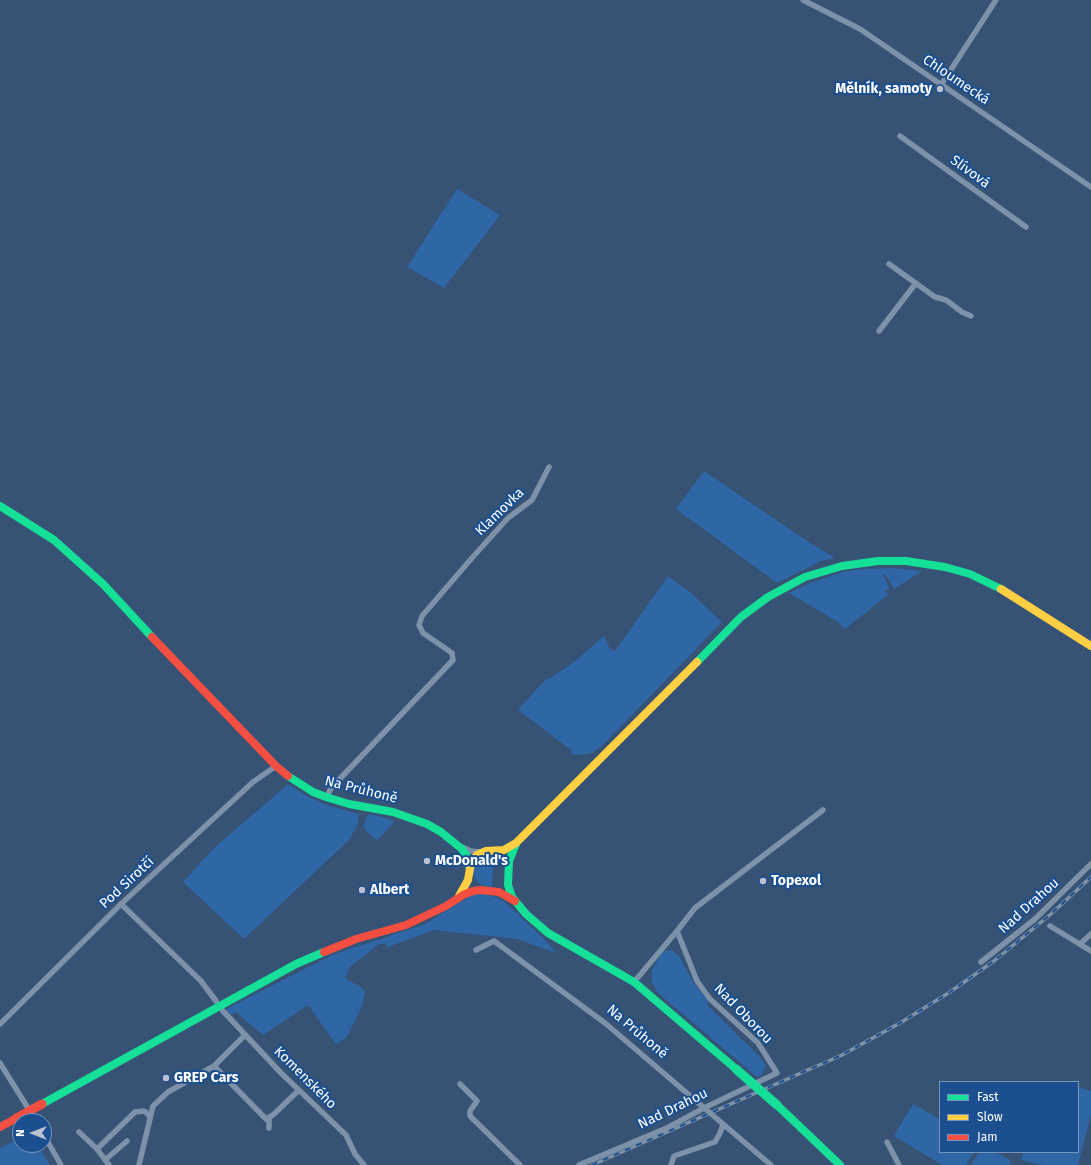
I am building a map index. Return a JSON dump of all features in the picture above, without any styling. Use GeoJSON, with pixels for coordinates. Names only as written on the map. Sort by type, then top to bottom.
{"type":"FeatureCollection","features":[{"type":"Feature","properties":{"kind":"main road","name":"Na Průhoně"},"geometry":{"type":"LineString","coordinates":[[0,506],[54,540],[67,550],[103,584],[176,663],[276,766],[302,786],[326,797],[349,804],[394,812],[433,827],[459,846],[465,853],[469,869]]}},
{"type":"Feature","properties":{"kind":"main road"},"geometry":{"type":"LineString","coordinates":[[458,898],[464,889],[474,857],[483,852],[504,850],[516,843],[741,617],[780,589],[817,573],[842,566],[878,560],[906,561],[945,566],[994,584],[1091,646]]}},
{"type":"Feature","properties":{"kind":"main road"},"geometry":{"type":"LineString","coordinates":[[516,843],[510,855],[508,866],[508,888],[515,901],[533,921],[548,933],[634,982],[777,1105],[840,1165]]}},
{"type":"Feature","properties":{"kind":"main road"},"geometry":{"type":"LineString","coordinates":[[494,851],[503,857],[508,866]]}},
{"type":"Feature","properties":{"kind":"main road"},"geometry":{"type":"LineString","coordinates":[[469,869],[473,884],[487,890],[503,894],[515,901]]}},
{"type":"Feature","properties":{"kind":"main road"},"geometry":{"type":"LineString","coordinates":[[0,1127],[296,964],[350,941],[406,925],[440,910],[458,898],[473,891],[501,887],[508,877]]}},
{"type":"Feature","properties":{"kind":"street","name":"Chloumecká"},"geometry":{"type":"LineString","coordinates":[[803,0],[860,29],[1091,187]]}},
{"type":"Feature","properties":{"kind":"street"},"geometry":{"type":"LineString","coordinates":[[941,85],[996,0]]}},
{"type":"Feature","properties":{"kind":"street","name":"Slívová"},"geometry":{"type":"LineString","coordinates":[[900,136],[1026,227]]}},
{"type":"Feature","properties":{"kind":"street"},"geometry":{"type":"LineString","coordinates":[[889,264],[935,297],[946,300],[962,312],[971,316]]}},
{"type":"Feature","properties":{"kind":"street"},"geometry":{"type":"LineString","coordinates":[[879,331],[916,283]]}},
{"type":"Feature","properties":{"kind":"street","name":"Klamovka"},"geometry":{"type":"LineString","coordinates":[[326,797],[332,787],[453,660],[452,653],[426,636],[420,630],[419,625],[422,616],[511,515],[532,500],[549,467]]}},
{"type":"Feature","properties":{"kind":"street","name":"Pod Sirotčí"},"geometry":{"type":"LineString","coordinates":[[0,1024],[121,904],[253,782],[276,766]]}},
{"type":"Feature","properties":{"kind":"street"},"geometry":{"type":"LineString","coordinates":[[634,982],[695,908],[823,810]]}},
{"type":"Feature","properties":{"kind":"street","name":"Na Průhoně"},"geometry":{"type":"LineString","coordinates":[[459,846],[471,851],[483,852]]}},
{"type":"Feature","properties":{"kind":"street","name":"Nad Drahou"},"geometry":{"type":"LineString","coordinates":[[981,962],[1035,919],[1091,864]]}},
{"type":"Feature","properties":{"kind":"street"},"geometry":{"type":"LineString","coordinates":[[121,904],[201,981],[216,1001]]}},
{"type":"Feature","properties":{"kind":"street"},"geometry":{"type":"LineString","coordinates":[[1050,926],[1091,951]]}},
{"type":"Feature","properties":{"kind":"street","name":"Nad Oborou"},"geometry":{"type":"LineString","coordinates":[[677,931],[697,981],[710,999],[758,1043],[777,1073]]}},
{"type":"Feature","properties":{"kind":"street"},"geometry":{"type":"LineString","coordinates":[[1080,944],[1091,934]]}},
{"type":"Feature","properties":{"kind":"street","name":"Na Průhoně"},"geometry":{"type":"LineString","coordinates":[[476,950],[494,941],[605,1023],[771,1165]]}},
{"type":"Feature","properties":{"kind":"street","name":"Komenského"},"geometry":{"type":"LineString","coordinates":[[223,1011],[299,1090],[346,1135],[355,1154],[364,1165]]}},
{"type":"Feature","properties":{"kind":"street"},"geometry":{"type":"LineString","coordinates":[[139,1165],[153,1106],[168,1092],[214,1066],[245,1035]]}},
{"type":"Feature","properties":{"kind":"street"},"geometry":{"type":"LineString","coordinates":[[0,1063],[31,1113]]}},
{"type":"Feature","properties":{"kind":"street"},"geometry":{"type":"LineString","coordinates":[[214,1066],[264,1118],[269,1118]]}},
{"type":"Feature","properties":{"kind":"street","name":"Nad Drahou"},"geometry":{"type":"LineString","coordinates":[[579,1165],[669,1127],[704,1108],[777,1073]]}},
{"type":"Feature","properties":{"kind":"street"},"geometry":{"type":"LineString","coordinates":[[460,1084],[477,1101],[470,1111],[470,1116],[520,1165]]}},
{"type":"Feature","properties":{"kind":"street"},"geometry":{"type":"LineString","coordinates":[[269,1128],[269,1118],[299,1090]]}},
{"type":"Feature","properties":{"kind":"street"},"geometry":{"type":"LineString","coordinates":[[97,1149],[135,1112],[144,1111],[150,1117]]}},
{"type":"Feature","properties":{"kind":"street"},"geometry":{"type":"LineString","coordinates":[[672,1165],[674,1156],[715,1142],[723,1125]]}},
{"type":"Feature","properties":{"kind":"street"},"geometry":{"type":"LineString","coordinates":[[79,1132],[97,1149],[107,1163],[127,1141]]}},
{"type":"Feature","properties":{"kind":"street"},"geometry":{"type":"LineString","coordinates":[[887,1142],[898,1165]]}},
{"type":"Feature","properties":{"kind":"street"},"geometry":{"type":"LineString","coordinates":[[52,1149],[61,1165]]}},
{"type":"Feature","properties":{"kind":"shaded area"},"geometry":{"type":"Polygon","coordinates":[[[457,189],[500,215],[444,288],[407,267],[457,189]]]}},
{"type":"Feature","properties":{"kind":"shaded area"},"geometry":{"type":"Polygon","coordinates":[[[704,471],[810,543],[835,558],[821,561],[777,583],[676,509],[704,471]]]}},
{"type":"Feature","properties":{"kind":"shaded area"},"geometry":{"type":"Polygon","coordinates":[[[894,568],[922,571],[894,589],[884,574],[883,575],[889,589],[885,591],[888,595],[845,629],[838,622],[789,593],[810,583],[843,572],[861,569],[894,568]]]}},
{"type":"Feature","properties":{"kind":"shaded area"},"geometry":{"type":"Polygon","coordinates":[[[668,576],[690,592],[722,622],[604,744],[592,753],[582,755],[572,754],[571,750],[518,710],[546,679],[552,677],[574,662],[604,636],[610,649],[615,651],[668,576]]]}},
{"type":"Feature","properties":{"kind":"shaded area"},"geometry":{"type":"Polygon","coordinates":[[[288,784],[307,796],[329,806],[359,814],[357,826],[349,840],[244,939],[183,882],[213,849],[288,784]]]}},
{"type":"Feature","properties":{"kind":"shaded area"},"geometry":{"type":"Polygon","coordinates":[[[370,814],[393,820],[393,823],[377,840],[363,827],[367,816],[370,814]]]}},
{"type":"Feature","properties":{"kind":"shaded area"},"geometry":{"type":"Polygon","coordinates":[[[487,855],[494,856],[492,887],[481,885],[476,880],[473,873],[477,860],[487,855]]]}},
{"type":"Feature","properties":{"kind":"shaded area"},"geometry":{"type":"Polygon","coordinates":[[[484,894],[496,897],[505,902],[545,940],[556,953],[517,939],[434,930],[388,947],[385,944],[379,944],[350,967],[345,978],[362,988],[365,992],[362,1006],[346,1038],[336,1044],[308,1005],[263,1035],[236,1012],[230,1015],[226,1009],[330,956],[425,924],[472,895],[484,894]]]}},
{"type":"Feature","properties":{"kind":"shaded area"},"geometry":{"type":"Polygon","coordinates":[[[667,950],[673,951],[679,956],[693,982],[707,1000],[708,1006],[760,1057],[766,1066],[762,1075],[757,1077],[658,993],[652,982],[652,970],[662,952],[667,950]]]}},
{"type":"Feature","properties":{"kind":"shaded area"},"geometry":{"type":"Polygon","coordinates":[[[1079,1087],[1091,1091],[1091,1114],[1078,1165],[1042,1165],[1021,1160],[1023,1153],[1079,1153],[1079,1087]]]}},
{"type":"Feature","properties":{"kind":"shaded area"},"geometry":{"type":"Polygon","coordinates":[[[913,1104],[939,1118],[939,1153],[973,1153],[966,1165],[942,1165],[894,1136],[913,1104]]]}},
{"type":"Feature","properties":{"kind":"shaded area"},"geometry":{"type":"Polygon","coordinates":[[[12,1142],[12,1153],[43,1153],[50,1165],[0,1165],[0,1148],[12,1142]]]}},
{"type":"Feature","properties":{"kind":"shaded area"},"geometry":{"type":"Polygon","coordinates":[[[978,1153],[997,1153],[1011,1160],[1009,1165],[971,1165],[978,1153]]]}},
{"type":"Feature","properties":{"kind":"railway"},"geometry":{"type":"LineString","coordinates":[[592,1165],[842,1055],[900,1023],[950,992],[994,961],[1051,914],[1091,877]]}},
{"type":"Feature","properties":{"kind":"traffic: fast"},"geometry":{"type":"LineString","coordinates":[[0,506],[54,540],[103,584],[152,637]]}},
{"type":"Feature","properties":{"kind":"traffic: fast"},"geometry":{"type":"LineString","coordinates":[[697,662],[741,617],[768,597],[805,577],[842,566],[878,561],[906,561],[945,567],[970,574],[1001,589]]}},
{"type":"Feature","properties":{"kind":"traffic: fast"},"geometry":{"type":"LineString","coordinates":[[288,776],[313,792],[326,797],[349,804],[393,812],[427,824],[441,832],[462,849],[467,857],[469,866]]}},
{"type":"Feature","properties":{"kind":"traffic: fast"},"geometry":{"type":"LineString","coordinates":[[516,844],[509,861],[508,885],[512,897],[526,914],[548,933],[634,982],[736,1069]]}},
{"type":"Feature","properties":{"kind":"traffic: fast"},"geometry":{"type":"LineString","coordinates":[[42,1104],[296,964],[324,952]]}},
{"type":"Feature","properties":{"kind":"traffic: fast"},"geometry":{"type":"LineString","coordinates":[[736,1069],[777,1105]]}},
{"type":"Feature","properties":{"kind":"traffic: fast"},"geometry":{"type":"LineString","coordinates":[[777,1105],[840,1165]]}},
{"type":"Feature","properties":{"kind":"traffic: slow"},"geometry":{"type":"LineString","coordinates":[[1001,589],[1091,646]]}},
{"type":"Feature","properties":{"kind":"traffic: slow"},"geometry":{"type":"LineString","coordinates":[[458,898],[468,880],[471,863],[477,855],[486,851],[504,850],[516,843],[697,662]]}},
{"type":"Feature","properties":{"kind":"traffic: jam"},"geometry":{"type":"LineString","coordinates":[[152,637],[276,766],[288,776]]}},
{"type":"Feature","properties":{"kind":"traffic: jam"},"geometry":{"type":"LineString","coordinates":[[324,952],[356,939],[406,925],[473,891],[480,890],[499,892],[515,901]]}},
{"type":"Feature","properties":{"kind":"traffic: jam"},"geometry":{"type":"LineString","coordinates":[[26,1113],[42,1104]]}},
{"type":"Feature","properties":{"kind":"traffic: jam"},"geometry":{"type":"LineString","coordinates":[[0,1127],[12,1121]]}},
{"type":"Feature","properties":{"kind":"place","name":"Mělník, samoty"},"geometry":{"type":"Point","coordinates":[940,89]}},
{"type":"Feature","properties":{"kind":"place","name":"McDonald's"},"geometry":{"type":"Point","coordinates":[427,861]}},
{"type":"Feature","properties":{"kind":"place","name":"Topexol"},"geometry":{"type":"Point","coordinates":[763,881]}},
{"type":"Feature","properties":{"kind":"place","name":"Albert"},"geometry":{"type":"Point","coordinates":[362,890]}},
{"type":"Feature","properties":{"kind":"place","name":"GREP Cars"},"geometry":{"type":"Point","coordinates":[166,1078]}}]}
